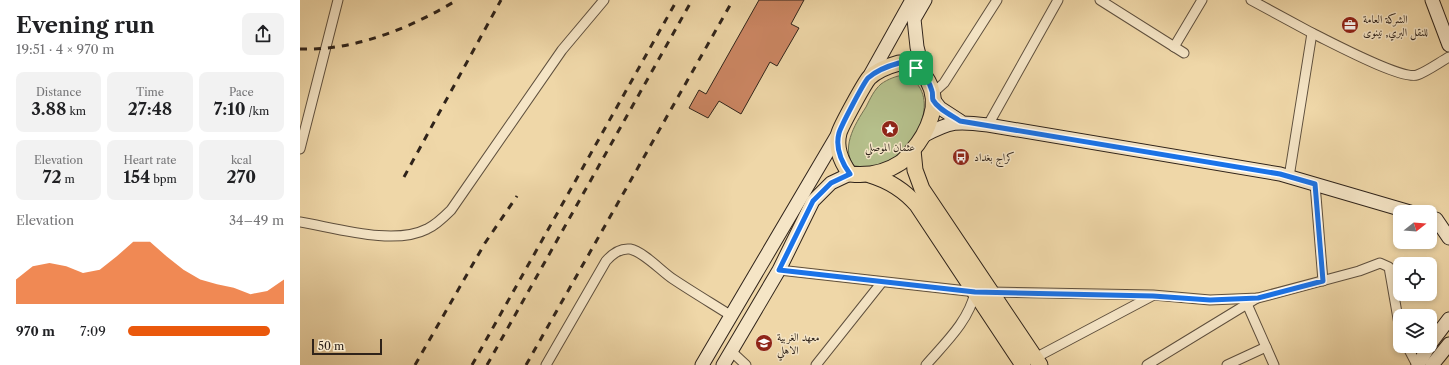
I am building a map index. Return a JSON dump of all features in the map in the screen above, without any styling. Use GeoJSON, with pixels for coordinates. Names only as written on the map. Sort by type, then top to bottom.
{"type":"FeatureCollection","features":[{"type":"Feature","properties":{"kind":"main road"},"geometry":{"type":"LineString","coordinates":[[702,365],[730,315],[838,134],[912,0]]}},
{"type":"Feature","properties":{"kind":"main road"},"geometry":{"type":"LineString","coordinates":[[924,74],[917,47],[914,19],[925,0]]}},
{"type":"Feature","properties":{"kind":"main road"},"geometry":{"type":"LineString","coordinates":[[1432,0],[1449,45]]}},
{"type":"Feature","properties":{"kind":"main road"},"geometry":{"type":"LineString","coordinates":[[868,79],[879,71],[899,63],[908,63],[924,74],[929,81],[933,96],[940,108],[960,121]]}},
{"type":"Feature","properties":{"kind":"main road"},"geometry":{"type":"LineString","coordinates":[[870,175],[902,162],[913,150],[923,136],[932,116],[933,96]]}},
{"type":"Feature","properties":{"kind":"main road"},"geometry":{"type":"LineString","coordinates":[[923,136],[947,124],[960,121],[988,125],[1289,177],[1393,207]]}},
{"type":"Feature","properties":{"kind":"main road"},"geometry":{"type":"LineString","coordinates":[[838,134],[839,154],[843,164],[850,174]]}},
{"type":"Feature","properties":{"kind":"main road"},"geometry":{"type":"LineString","coordinates":[[913,150],[915,170],[922,189],[991,292],[1033,363]]}},
{"type":"Feature","properties":{"kind":"main road"},"geometry":{"type":"LineString","coordinates":[[724,365],[779,270],[813,201],[831,183],[850,174],[870,175],[892,183],[910,196],[975,292],[1033,363]]}},
{"type":"Feature","properties":{"kind":"main road"},"geometry":{"type":"LineString","coordinates":[[1438,218],[1449,226]]}},
{"type":"Feature","properties":{"kind":"main road"},"geometry":{"type":"LineString","coordinates":[[1438,218],[1449,238]]}},
{"type":"Feature","properties":{"kind":"main road"},"geometry":{"type":"LineString","coordinates":[[1437,335],[1449,319]]}},
{"type":"Feature","properties":{"kind":"main road"},"geometry":{"type":"LineString","coordinates":[[1432,365],[1449,344]]}},
{"type":"Feature","properties":{"kind":"main road"},"geometry":{"type":"LineString","coordinates":[[1418,365],[1425,353]]}},
{"type":"Feature","properties":{"kind":"street"},"geometry":{"type":"LineString","coordinates":[[300,149],[338,0]]}},
{"type":"Feature","properties":{"kind":"street"},"geometry":{"type":"LineString","coordinates":[[300,222],[378,236],[395,236],[420,232],[435,224],[451,210],[562,50],[604,0]]}},
{"type":"Feature","properties":{"kind":"street"},"geometry":{"type":"LineString","coordinates":[[933,96],[944,83],[997,0]]}},
{"type":"Feature","properties":{"kind":"street"},"geometry":{"type":"LineString","coordinates":[[988,125],[1058,0]]}},
{"type":"Feature","properties":{"kind":"street"},"geometry":{"type":"LineString","coordinates":[[1100,0],[1184,53]]}},
{"type":"Feature","properties":{"kind":"street"},"geometry":{"type":"LineString","coordinates":[[1174,47],[1202,0]]}},
{"type":"Feature","properties":{"kind":"street"},"geometry":{"type":"LineString","coordinates":[[1251,0],[1266,4],[1312,33],[1406,76],[1417,75],[1449,57]]}},
{"type":"Feature","properties":{"kind":"street"},"geometry":{"type":"LineString","coordinates":[[1289,177],[1312,33]]}},
{"type":"Feature","properties":{"kind":"street"},"geometry":{"type":"LineString","coordinates":[[1315,184],[1323,281]]}},
{"type":"Feature","properties":{"kind":"street"},"geometry":{"type":"LineString","coordinates":[[546,365],[606,261],[614,253],[623,249],[631,249],[640,254],[671,278],[730,315]]}},
{"type":"Feature","properties":{"kind":"street"},"geometry":{"type":"LineString","coordinates":[[779,270],[975,292],[1153,296],[1210,300],[1258,298],[1359,271],[1380,263],[1389,267],[1396,309]]}},
{"type":"Feature","properties":{"kind":"street"},"geometry":{"type":"LineString","coordinates":[[816,365],[882,282]]}},
{"type":"Feature","properties":{"kind":"street"},"geometry":{"type":"LineString","coordinates":[[926,365],[964,320],[975,292]]}},
{"type":"Feature","properties":{"kind":"street"},"geometry":{"type":"LineString","coordinates":[[1033,363],[1153,296]]}},
{"type":"Feature","properties":{"kind":"street"},"geometry":{"type":"LineString","coordinates":[[1147,365],[1258,298]]}},
{"type":"Feature","properties":{"kind":"street"},"geometry":{"type":"LineString","coordinates":[[1247,304],[1274,365]]}},
{"type":"Feature","properties":{"kind":"street"},"geometry":{"type":"LineString","coordinates":[[1227,365],[1266,347]]}},
{"type":"Feature","properties":{"kind":"street"},"geometry":{"type":"LineString","coordinates":[[732,352],[746,365]]}},
{"type":"Feature","properties":{"kind":"street"},"geometry":{"type":"LineString","coordinates":[[1410,353],[1418,365]]}},
{"type":"Feature","properties":{"kind":"green space"},"geometry":{"type":"Polygon","coordinates":[[[904,75],[916,83],[923,94],[924,107],[922,122],[907,148],[896,158],[885,165],[857,169],[851,162],[849,146],[850,138],[857,121],[872,95],[881,84],[889,79],[904,75]]]}},
{"type":"Feature","properties":{"kind":"building"},"geometry":{"type":"Polygon","coordinates":[[[759,0],[804,0],[791,24],[799,28],[777,66],[770,62],[741,114],[719,101],[708,118],[689,108],[699,90],[706,94],[759,0]]]}},
{"type":"Feature","properties":{"kind":"railway"},"geometry":{"type":"LineString","coordinates":[[300,49],[320,49],[341,46],[382,36],[421,20],[457,0]]}},
{"type":"Feature","properties":{"kind":"railway"},"geometry":{"type":"LineString","coordinates":[[404,177],[501,0]]}},
{"type":"Feature","properties":{"kind":"railway"},"geometry":{"type":"LineString","coordinates":[[472,365],[677,0]]}},
{"type":"Feature","properties":{"kind":"railway"},"geometry":{"type":"LineString","coordinates":[[487,365],[692,0]]}},
{"type":"Feature","properties":{"kind":"railway"},"geometry":{"type":"LineString","coordinates":[[526,365],[733,0]]}},
{"type":"Feature","properties":{"kind":"railway"},"geometry":{"type":"LineString","coordinates":[[415,365],[485,243],[517,196]]}},
{"type":"Feature","properties":{"kind":"place","name":"الشركة العامة للنقل البري, نينوى"},"geometry":{"type":"Point","coordinates":[1350,25]}},
{"type":"Feature","properties":{"kind":"place","name":"عثمان الموصلي"},"geometry":{"type":"Point","coordinates":[890,129]}},
{"type":"Feature","properties":{"kind":"place","name":"كراج بغداد"},"geometry":{"type":"Point","coordinates":[961,157]}},
{"type":"Feature","properties":{"kind":"place","name":"معهد الغربية الاهلي"},"geometry":{"type":"Point","coordinates":[764,343]}},
{"type":"Feature","properties":{"kind":"route"},"geometry":{"type":"LineString","coordinates":[[908,63],[916,68],[924,74],[929,81],[933,93],[933,99],[940,108],[960,121],[1280,174],[1315,184],[1323,281],[1258,298],[1210,300],[1153,296],[975,292],[779,270],[813,201],[831,183],[850,174],[843,164],[839,154],[838,134],[868,79],[890,65],[908,63]]}}]}
